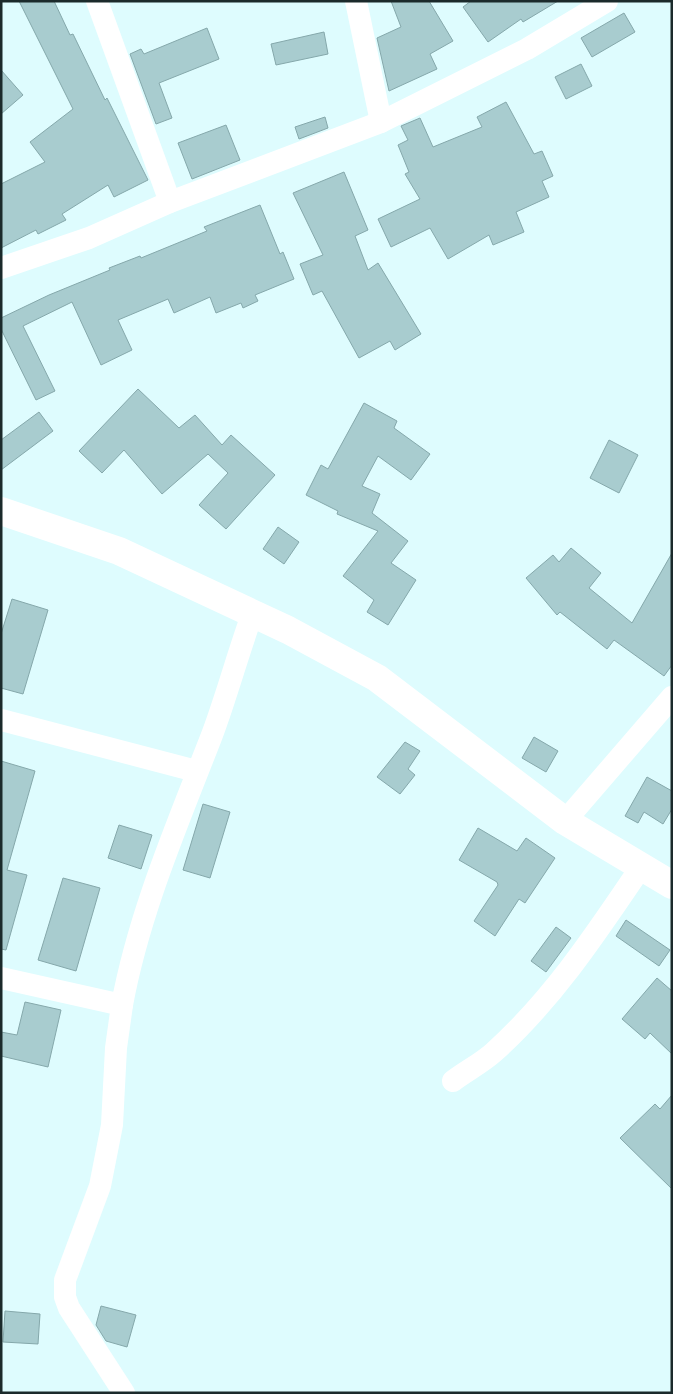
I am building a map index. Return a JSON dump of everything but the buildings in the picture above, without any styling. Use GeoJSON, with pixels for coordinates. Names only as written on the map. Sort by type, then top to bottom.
{"type":"FeatureCollection","features":[{"type":"Feature","properties":{"kind":"main road"},"geometry":{"type":"LineString","coordinates":[[1,510],[119,552],[253,612],[377,678],[565,821],[672,885]]}},
{"type":"Feature","properties":{"kind":"street"},"geometry":{"type":"LineString","coordinates":[[97,1],[170,202]]}},
{"type":"Feature","properties":{"kind":"street"},"geometry":{"type":"LineString","coordinates":[[356,1],[381,122]]}},
{"type":"Feature","properties":{"kind":"street"},"geometry":{"type":"LineString","coordinates":[[1,268],[89,238],[170,202],[381,122],[528,49],[607,1]]}},
{"type":"Feature","properties":{"kind":"street"},"geometry":{"type":"LineString","coordinates":[[124,1393],[69,1308],[65,1297],[65,1280],[100,1186],[111,1134],[116,1048],[131,957],[196,771],[212,735],[253,612]]}},
{"type":"Feature","properties":{"kind":"street"},"geometry":{"type":"LineString","coordinates":[[565,821],[672,697]]}},
{"type":"Feature","properties":{"kind":"street"},"geometry":{"type":"LineString","coordinates":[[1,720],[196,771]]}},
{"type":"Feature","properties":{"kind":"street"},"geometry":{"type":"LineString","coordinates":[[453,1081],[492,1053],[534,1012],[587,947],[641,867]]}},
{"type":"Feature","properties":{"kind":"street"},"geometry":{"type":"LineString","coordinates":[[1,978],[122,1005]]}}]}
